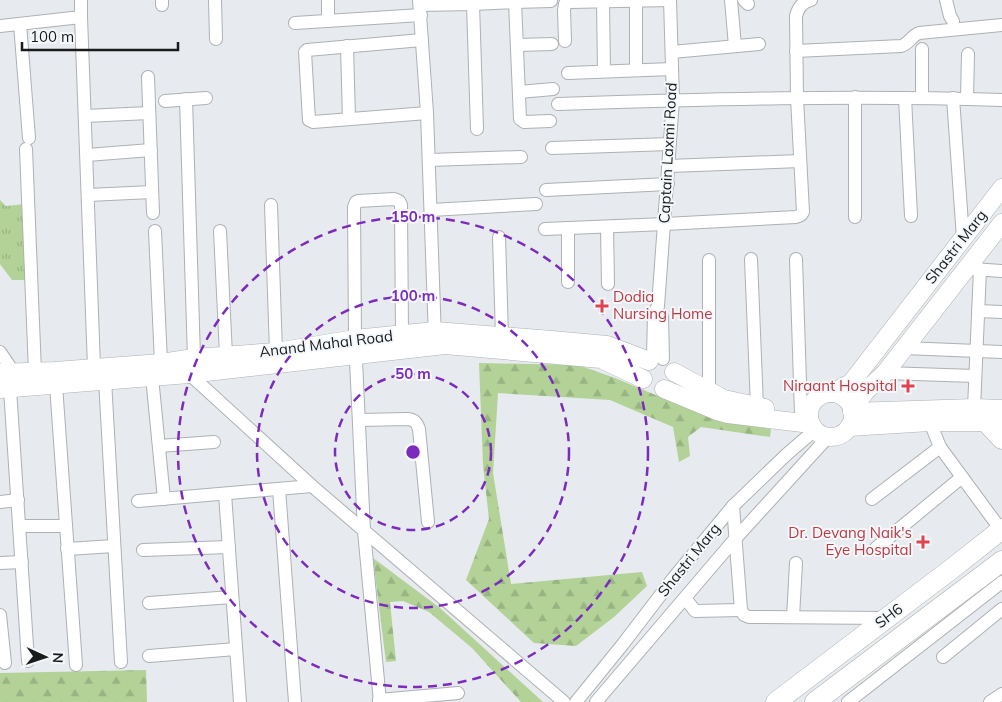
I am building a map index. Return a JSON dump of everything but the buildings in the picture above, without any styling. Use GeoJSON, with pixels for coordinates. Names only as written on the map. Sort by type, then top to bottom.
{"type":"FeatureCollection","features":[{"type":"Feature","properties":{"kind":"main road","name":"Shastri Marg"},"geometry":{"type":"LineString","coordinates":[[831,393],[851,383],[1002,188]]}},
{"type":"Feature","properties":{"kind":"main road","name":"Shastri Marg"},"geometry":{"type":"LineString","coordinates":[[851,416],[866,392],[885,373],[904,348],[973,269],[998,232]]}},
{"type":"Feature","properties":{"kind":"main road","name":"Anand Mahal Road"},"geometry":{"type":"LineString","coordinates":[[162,367],[192,366],[226,356],[356,347],[402,334],[436,338],[455,345],[601,359],[643,379]]}},
{"type":"Feature","properties":{"kind":"main road","name":"Anand Mahal Road"},"geometry":{"type":"LineString","coordinates":[[6,381],[56,385],[99,374],[162,367],[192,366],[436,338],[502,336],[607,345],[660,362],[724,399],[812,424]]}},
{"type":"Feature","properties":{"kind":"main road"},"geometry":{"type":"LineString","coordinates":[[664,389],[672,382],[674,377],[660,362],[643,368],[645,384],[654,390],[664,389],[728,414],[812,424],[835,437],[842,434],[851,416],[849,403],[838,394],[824,394],[813,402],[810,409],[812,424]]}},
{"type":"Feature","properties":{"kind":"main road","name":"Anand Mahal Road"},"geometry":{"type":"LineString","coordinates":[[6,381],[35,372],[99,374]]}},
{"type":"Feature","properties":{"kind":"main road"},"geometry":{"type":"LineString","coordinates":[[851,416],[930,422],[987,417],[1002,409]]}},
{"type":"Feature","properties":{"kind":"main road"},"geometry":{"type":"LineString","coordinates":[[851,416],[987,417]]}},
{"type":"Feature","properties":{"kind":"main road"},"geometry":{"type":"LineString","coordinates":[[987,417],[1002,439]]}},
{"type":"Feature","properties":{"kind":"main road","name":"SH6"},"geometry":{"type":"LineString","coordinates":[[776,702],[1002,529]]}},
{"type":"Feature","properties":{"kind":"main road"},"geometry":{"type":"LineString","coordinates":[[815,702],[986,585],[1002,561]]}},
{"type":"Feature","properties":{"kind":"street"},"geometry":{"type":"LineString","coordinates":[[80,0],[88,195],[99,374],[114,546],[121,662]]}},
{"type":"Feature","properties":{"kind":"street"},"geometry":{"type":"LineString","coordinates":[[215,0],[216,39]]}},
{"type":"Feature","properties":{"kind":"street"},"geometry":{"type":"LineString","coordinates":[[328,0],[328,20]]}},
{"type":"Feature","properties":{"kind":"street"},"geometry":{"type":"LineString","coordinates":[[565,41],[564,10],[565,4],[570,2],[670,0]]}},
{"type":"Feature","properties":{"kind":"street","name":"Captain Laxmi Road"},"geometry":{"type":"LineString","coordinates":[[660,362],[654,313],[658,306],[673,100],[670,0]]}},
{"type":"Feature","properties":{"kind":"street"},"geometry":{"type":"LineString","coordinates":[[731,0],[735,46]]}},
{"type":"Feature","properties":{"kind":"street"},"geometry":{"type":"LineString","coordinates":[[790,0],[797,14]]}},
{"type":"Feature","properties":{"kind":"street"},"geometry":{"type":"LineString","coordinates":[[545,229],[799,217],[803,212],[797,98],[797,14],[802,4],[811,0]]}},
{"type":"Feature","properties":{"kind":"street"},"geometry":{"type":"LineString","coordinates":[[946,0],[953,21]]}},
{"type":"Feature","properties":{"kind":"street"},"geometry":{"type":"LineString","coordinates":[[295,22],[328,20],[420,7],[551,1]]}},
{"type":"Feature","properties":{"kind":"street"},"geometry":{"type":"LineString","coordinates":[[636,1],[636,70]]}},
{"type":"Feature","properties":{"kind":"street"},"geometry":{"type":"LineString","coordinates":[[515,2],[520,119],[524,122],[550,121]]}},
{"type":"Feature","properties":{"kind":"street"},"geometry":{"type":"LineString","coordinates":[[603,2],[604,71]]}},
{"type":"Feature","properties":{"kind":"street"},"geometry":{"type":"LineString","coordinates":[[473,4],[478,129]]}},
{"type":"Feature","properties":{"kind":"street"},"geometry":{"type":"LineString","coordinates":[[420,7],[427,113],[436,338]]}},
{"type":"Feature","properties":{"kind":"street"},"geometry":{"type":"LineString","coordinates":[[0,26],[82,17]]}},
{"type":"Feature","properties":{"kind":"street"},"geometry":{"type":"LineString","coordinates":[[20,24],[27,144],[35,372]]}},
{"type":"Feature","properties":{"kind":"street"},"geometry":{"type":"LineString","coordinates":[[796,51],[901,46],[908,43],[919,33],[1002,25]]}},
{"type":"Feature","properties":{"kind":"street"},"geometry":{"type":"LineString","coordinates":[[422,40],[306,50],[309,120],[313,122],[427,113]]}},
{"type":"Feature","properties":{"kind":"street"},"geometry":{"type":"LineString","coordinates":[[517,45],[552,44]]}},
{"type":"Feature","properties":{"kind":"street"},"geometry":{"type":"LineString","coordinates":[[672,52],[759,44]]}},
{"type":"Feature","properties":{"kind":"street"},"geometry":{"type":"LineString","coordinates":[[347,46],[349,119]]}},
{"type":"Feature","properties":{"kind":"street"},"geometry":{"type":"LineString","coordinates":[[922,49],[922,98]]}},
{"type":"Feature","properties":{"kind":"street"},"geometry":{"type":"LineString","coordinates":[[967,99],[968,54]]}},
{"type":"Feature","properties":{"kind":"street"},"geometry":{"type":"LineString","coordinates":[[568,73],[672,69]]}},
{"type":"Feature","properties":{"kind":"street"},"geometry":{"type":"LineString","coordinates":[[148,77],[153,213]]}},
{"type":"Feature","properties":{"kind":"street"},"geometry":{"type":"LineString","coordinates":[[519,92],[553,89]]}},
{"type":"Feature","properties":{"kind":"street"},"geometry":{"type":"LineString","coordinates":[[855,97],[855,217]]}},
{"type":"Feature","properties":{"kind":"street"},"geometry":{"type":"LineString","coordinates":[[558,104],[855,97],[1002,100]]}},
{"type":"Feature","properties":{"kind":"street"},"geometry":{"type":"LineString","coordinates":[[165,101],[206,98]]}},
{"type":"Feature","properties":{"kind":"street"},"geometry":{"type":"LineString","coordinates":[[905,98],[910,216]]}},
{"type":"Feature","properties":{"kind":"street"},"geometry":{"type":"LineString","coordinates":[[953,98],[963,238]]}},
{"type":"Feature","properties":{"kind":"street"},"geometry":{"type":"LineString","coordinates":[[186,99],[192,366],[312,486],[564,702]]}},
{"type":"Feature","properties":{"kind":"street"},"geometry":{"type":"LineString","coordinates":[[85,116],[150,113]]}},
{"type":"Feature","properties":{"kind":"street"},"geometry":{"type":"LineString","coordinates":[[552,148],[670,144]]}},
{"type":"Feature","properties":{"kind":"street"},"geometry":{"type":"LineString","coordinates":[[87,155],[151,150]]}},
{"type":"Feature","properties":{"kind":"street"},"geometry":{"type":"LineString","coordinates":[[429,160],[521,157]]}},
{"type":"Feature","properties":{"kind":"street"},"geometry":{"type":"LineString","coordinates":[[669,166],[800,161]]}},
{"type":"Feature","properties":{"kind":"street"},"geometry":{"type":"LineString","coordinates":[[546,190],[668,184]]}},
{"type":"Feature","properties":{"kind":"street"},"geometry":{"type":"LineString","coordinates":[[88,195],[152,192]]}},
{"type":"Feature","properties":{"kind":"street"},"geometry":{"type":"LineString","coordinates":[[402,334],[400,205],[394,199],[358,201],[354,204],[354,207],[359,420],[364,531],[380,701],[458,693]]}},
{"type":"Feature","properties":{"kind":"street"},"geometry":{"type":"LineString","coordinates":[[431,210],[536,204]]}},
{"type":"Feature","properties":{"kind":"street"},"geometry":{"type":"LineString","coordinates":[[271,205],[276,352]]}},
{"type":"Feature","properties":{"kind":"street"},"geometry":{"type":"LineString","coordinates":[[607,227],[608,284]]}},
{"type":"Feature","properties":{"kind":"street"},"geometry":{"type":"LineString","coordinates":[[568,228],[568,282]]}},
{"type":"Feature","properties":{"kind":"street"},"geometry":{"type":"LineString","coordinates":[[155,231],[162,367],[159,446],[164,499]]}},
{"type":"Feature","properties":{"kind":"street"},"geometry":{"type":"LineString","coordinates":[[220,231],[226,356]]}},
{"type":"Feature","properties":{"kind":"street"},"geometry":{"type":"LineString","coordinates":[[499,237],[502,336]]}},
{"type":"Feature","properties":{"kind":"street"},"geometry":{"type":"LineString","coordinates":[[750,259],[757,407]]}},
{"type":"Feature","properties":{"kind":"street"},"geometry":{"type":"LineString","coordinates":[[708,260],[709,392]]}},
{"type":"Feature","properties":{"kind":"street"},"geometry":{"type":"LineString","coordinates":[[796,260],[812,424]]}},
{"type":"Feature","properties":{"kind":"street"},"geometry":{"type":"LineString","coordinates":[[987,417],[975,376],[978,311],[973,269],[1002,271]]}},
{"type":"Feature","properties":{"kind":"street"},"geometry":{"type":"LineString","coordinates":[[978,311],[1002,312]]}},
{"type":"Feature","properties":{"kind":"street"},"geometry":{"type":"LineString","coordinates":[[904,348],[1002,352]]}},
{"type":"Feature","properties":{"kind":"street"},"geometry":{"type":"LineString","coordinates":[[0,352],[6,381],[18,500],[28,661]]}},
{"type":"Feature","properties":{"kind":"street"},"geometry":{"type":"LineString","coordinates":[[885,373],[975,376]]}},
{"type":"Feature","properties":{"kind":"street"},"geometry":{"type":"LineString","coordinates":[[56,385],[76,665]]}},
{"type":"Feature","properties":{"kind":"street"},"geometry":{"type":"LineString","coordinates":[[359,420],[408,419],[417,423],[428,522]]}},
{"type":"Feature","properties":{"kind":"street"},"geometry":{"type":"LineString","coordinates":[[930,422],[940,447],[1002,529]]}},
{"type":"Feature","properties":{"kind":"street","name":"Shastri Marg"},"geometry":{"type":"LineString","coordinates":[[576,702],[675,576],[733,506],[787,454],[812,424]]}},
{"type":"Feature","properties":{"kind":"street","name":"Shastri Marg"},"geometry":{"type":"LineString","coordinates":[[596,702],[736,539],[812,424]]}},
{"type":"Feature","properties":{"kind":"street"},"geometry":{"type":"LineString","coordinates":[[159,446],[214,442]]}},
{"type":"Feature","properties":{"kind":"street"},"geometry":{"type":"LineString","coordinates":[[872,499],[940,447]]}},
{"type":"Feature","properties":{"kind":"street"},"geometry":{"type":"LineString","coordinates":[[290,466],[284,488],[295,702]]}},
{"type":"Feature","properties":{"kind":"street"},"geometry":{"type":"LineString","coordinates":[[876,548],[962,477]]}},
{"type":"Feature","properties":{"kind":"street"},"geometry":{"type":"LineString","coordinates":[[138,501],[312,486]]}},
{"type":"Feature","properties":{"kind":"street"},"geometry":{"type":"LineString","coordinates":[[225,494],[240,702]]}},
{"type":"Feature","properties":{"kind":"street"},"geometry":{"type":"LineString","coordinates":[[0,502],[18,500]]}},
{"type":"Feature","properties":{"kind":"street"},"geometry":{"type":"LineString","coordinates":[[733,506],[741,610],[744,615],[749,617],[887,618]]}},
{"type":"Feature","properties":{"kind":"street"},"geometry":{"type":"LineString","coordinates":[[20,526],[66,526]]}},
{"type":"Feature","properties":{"kind":"street"},"geometry":{"type":"LineString","coordinates":[[67,549],[114,546]]}},
{"type":"Feature","properties":{"kind":"street"},"geometry":{"type":"LineString","coordinates":[[143,550],[229,546]]}},
{"type":"Feature","properties":{"kind":"street"},"geometry":{"type":"LineString","coordinates":[[0,563],[22,562]]}},
{"type":"Feature","properties":{"kind":"street"},"geometry":{"type":"LineString","coordinates":[[793,617],[796,563]]}},
{"type":"Feature","properties":{"kind":"street"},"geometry":{"type":"LineString","coordinates":[[848,702],[986,585],[1002,582]]}},
{"type":"Feature","properties":{"kind":"street"},"geometry":{"type":"LineString","coordinates":[[986,585],[1002,605]]}},
{"type":"Feature","properties":{"kind":"street"},"geometry":{"type":"LineString","coordinates":[[149,604],[232,597]]}},
{"type":"Feature","properties":{"kind":"street"},"geometry":{"type":"LineString","coordinates":[[685,598],[695,611],[741,610]]}},
{"type":"Feature","properties":{"kind":"street"},"geometry":{"type":"LineString","coordinates":[[943,657],[1002,609]]}},
{"type":"Feature","properties":{"kind":"street"},"geometry":{"type":"LineString","coordinates":[[0,615],[5,663]]}},
{"type":"Feature","properties":{"kind":"street"},"geometry":{"type":"LineString","coordinates":[[148,656],[236,650]]}},
{"type":"Feature","properties":{"kind":"street"},"geometry":{"type":"LineString","coordinates":[[990,702],[1002,694]]}},
{"type":"Feature","properties":{"kind":"green space"},"geometry":{"type":"Polygon","coordinates":[[[0,200],[6,206],[26,204],[30,280],[12,280],[0,264],[0,200]]]}},
{"type":"Feature","properties":{"kind":"green space"},"geometry":{"type":"Polygon","coordinates":[[[479,363],[578,365],[615,378],[715,420],[771,429],[770,437],[701,427],[688,437],[690,456],[679,462],[673,427],[610,400],[498,393],[493,473],[511,584],[642,572],[647,586],[614,617],[576,646],[534,643],[466,580],[489,519],[483,465],[479,363]]]}},
{"type":"Feature","properties":{"kind":"green space"},"geometry":{"type":"Polygon","coordinates":[[[373,558],[440,608],[543,702],[521,702],[472,648],[429,612],[403,601],[390,602],[396,661],[386,662],[373,558]]]}},
{"type":"Feature","properties":{"kind":"green space"},"geometry":{"type":"Polygon","coordinates":[[[146,670],[147,702],[0,702],[0,673],[146,670]]]}},
{"type":"Feature","properties":{"kind":"place","name":"Dodia Nursing Home"},"geometry":{"type":"Point","coordinates":[602,306]}},
{"type":"Feature","properties":{"kind":"place","name":"Niraant Hospital"},"geometry":{"type":"Point","coordinates":[908,386]}},
{"type":"Feature","properties":{"kind":"place","name":"Dr. Devang Naik's Eye Hospital"},"geometry":{"type":"Point","coordinates":[923,542]}}]}
